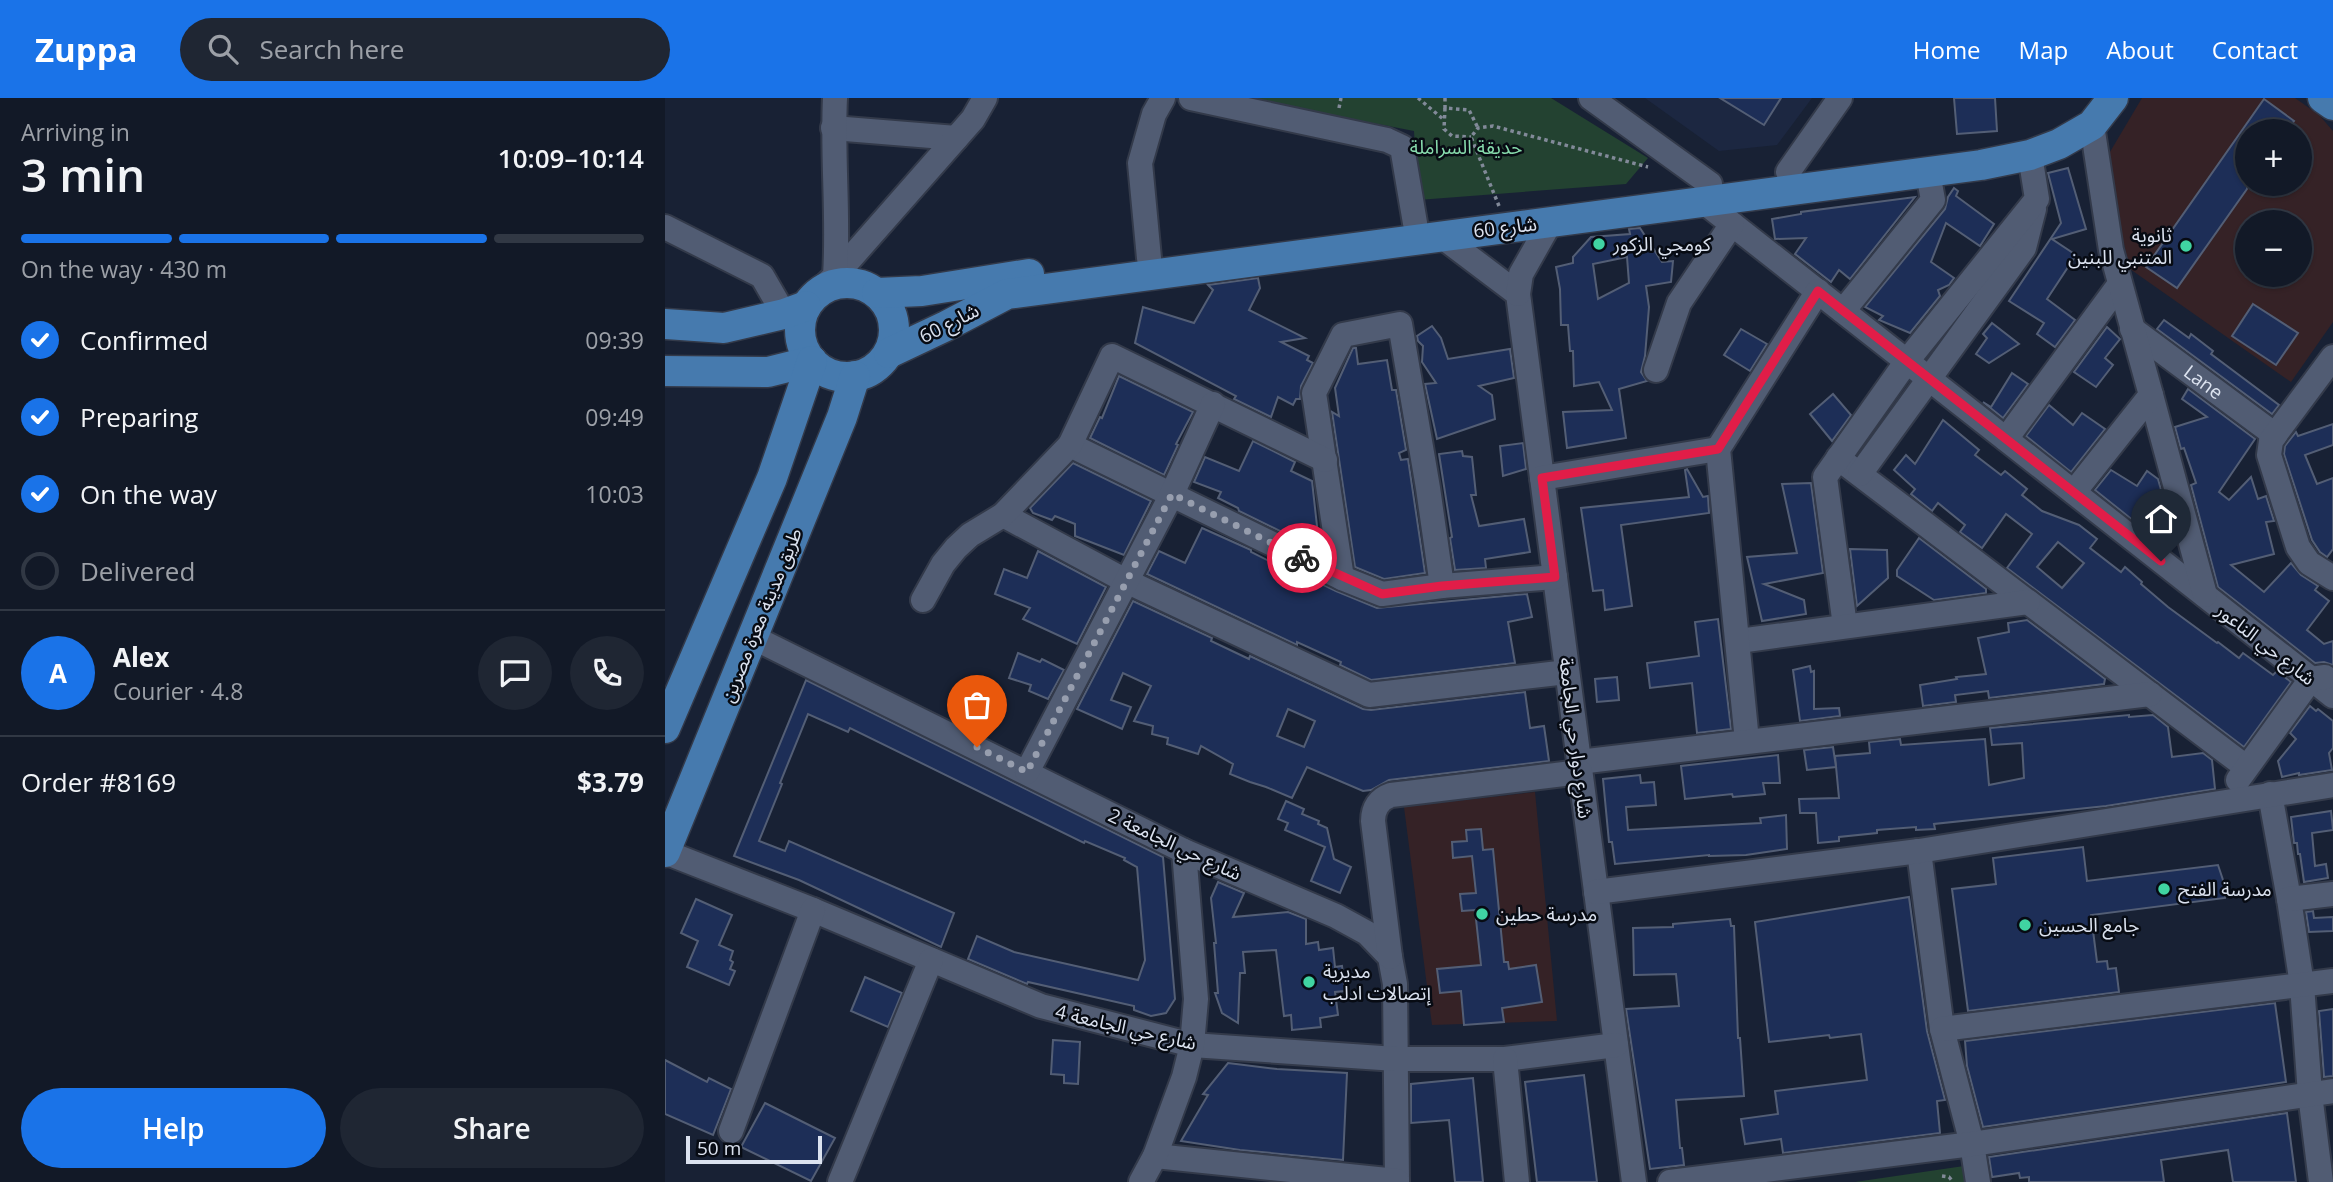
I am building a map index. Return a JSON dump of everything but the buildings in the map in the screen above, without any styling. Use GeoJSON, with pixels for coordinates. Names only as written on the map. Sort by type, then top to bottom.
{"type":"FeatureCollection","features":[{"type":"Feature","properties":{"kind":"main road","name":"شارع 60"},"geometry":{"type":"LineString","coordinates":[[889,352],[946,326],[1007,293],[1427,229],[1501,211],[1928,173],[2030,155],[2059,144],[2092,112],[2113,98]]}},
{"type":"Feature","properties":{"kind":"main road"},"geometry":{"type":"LineString","coordinates":[[2323,98],[2333,106]]}},
{"type":"Feature","properties":{"kind":"main road","name":"شارع 60"},"geometry":{"type":"LineString","coordinates":[[877,293],[922,292],[1149,258],[1427,229],[1551,221],[1707,193],[1788,172],[1930,156],[2011,142],[2055,127],[2087,106],[2092,112]]}},
{"type":"Feature","properties":{"kind":"main road"},"geometry":{"type":"LineString","coordinates":[[665,324],[724,328],[810,298],[830,285],[846,282],[862,285],[877,293],[888,305],[894,321],[894,337],[889,352],[879,365],[865,374],[846,377],[830,374],[811,361],[800,337],[800,322],[810,298]]}},
{"type":"Feature","properties":{"kind":"main road"},"geometry":{"type":"LineString","coordinates":[[724,328],[726,372]]}},
{"type":"Feature","properties":{"kind":"main road"},"geometry":{"type":"LineString","coordinates":[[665,371],[768,372],[811,361]]}},
{"type":"Feature","properties":{"kind":"main road"},"geometry":{"type":"LineString","coordinates":[[665,728],[772,478],[811,361]]}},
{"type":"Feature","properties":{"kind":"main road","name":"طريق مدينة معرة مصرين"},"geometry":{"type":"LineString","coordinates":[[665,852],[842,417],[855,376]]}},
{"type":"Feature","properties":{"kind":"street"},"geometry":{"type":"LineString","coordinates":[[810,298],[837,247],[833,128],[835,98]]}},
{"type":"Feature","properties":{"kind":"street"},"geometry":{"type":"LineString","coordinates":[[810,298],[973,120],[985,98]]}},
{"type":"Feature","properties":{"kind":"street"},"geometry":{"type":"LineString","coordinates":[[1149,258],[1140,163],[1154,114],[1163,98]]}},
{"type":"Feature","properties":{"kind":"street"},"geometry":{"type":"LineString","coordinates":[[1191,98],[1387,139],[1397,144],[1402,147],[1427,229],[1518,294]]}},
{"type":"Feature","properties":{"kind":"street","name":"شارع حي الناعور"},"geometry":{"type":"LineString","coordinates":[[1591,98],[1707,193],[1732,224],[2205,595],[2322,678],[2333,696]]}},
{"type":"Feature","properties":{"kind":"street"},"geometry":{"type":"LineString","coordinates":[[1788,172],[1840,98]]}},
{"type":"Feature","properties":{"kind":"street"},"geometry":{"type":"LineString","coordinates":[[2092,112],[2111,250],[2119,285],[2205,595]]}},
{"type":"Feature","properties":{"kind":"street"},"geometry":{"type":"LineString","coordinates":[[833,128],[956,138]]}},
{"type":"Feature","properties":{"kind":"street"},"geometry":{"type":"LineString","coordinates":[[1860,474],[2024,248],[2037,199],[2030,155]]}},
{"type":"Feature","properties":{"kind":"street"},"geometry":{"type":"LineString","coordinates":[[1843,311],[1933,200],[1928,173]]}},
{"type":"Feature","properties":{"kind":"street"},"geometry":{"type":"LineString","coordinates":[[1845,626],[1825,477],[1907,361],[2037,199]]}},
{"type":"Feature","properties":{"kind":"street","name":"شارع دوار حي الجامعة"},"geometry":{"type":"LineString","coordinates":[[1551,221],[1521,275],[1518,294],[1634,1182]]}},
{"type":"Feature","properties":{"kind":"street"},"geometry":{"type":"LineString","coordinates":[[1655,370],[1679,303],[1732,224]]}},
{"type":"Feature","properties":{"kind":"street"},"geometry":{"type":"LineString","coordinates":[[665,228],[810,298]]}},
{"type":"Feature","properties":{"kind":"street"},"geometry":{"type":"LineString","coordinates":[[2006,439],[2119,285]]}},
{"type":"Feature","properties":{"kind":"street"},"geometry":{"type":"LineString","coordinates":[[1748,741],[1718,449],[1818,291]]}},
{"type":"Feature","properties":{"kind":"street"},"geometry":{"type":"LineString","coordinates":[[1342,578],[1314,393],[1343,335],[1400,324],[1442,586]]}},
{"type":"Feature","properties":{"kind":"street","name":"Lane"},"geometry":{"type":"LineString","coordinates":[[2132,329],[2275,435]]}},
{"type":"Feature","properties":{"kind":"street"},"geometry":{"type":"LineString","coordinates":[[923,600],[937,572],[956,548],[970,535],[1003,515],[1070,445],[1112,356],[1325,460]]}},
{"type":"Feature","properties":{"kind":"street"},"geometry":{"type":"LineString","coordinates":[[2332,362],[2275,435],[2269,448],[2270,462],[2298,547],[2309,562],[2333,579]]}},
{"type":"Feature","properties":{"kind":"street"},"geometry":{"type":"LineString","coordinates":[[2074,492],[2151,394]]}},
{"type":"Feature","properties":{"kind":"street"},"geometry":{"type":"LineString","coordinates":[[1027,772],[1172,494],[1213,404]]}},
{"type":"Feature","properties":{"kind":"street"},"geometry":{"type":"LineString","coordinates":[[1070,445],[1342,578],[1382,594],[1555,577]]}},
{"type":"Feature","properties":{"kind":"street"},"geometry":{"type":"LineString","coordinates":[[1542,478],[1718,449]]}},
{"type":"Feature","properties":{"kind":"street"},"geometry":{"type":"LineString","coordinates":[[1838,458],[2246,767]]}},
{"type":"Feature","properties":{"kind":"street"},"geometry":{"type":"LineString","coordinates":[[1003,515],[1126,581],[1369,695],[1567,673]]}},
{"type":"Feature","properties":{"kind":"street"},"geometry":{"type":"LineString","coordinates":[[1739,641],[2028,602]]}},
{"type":"Feature","properties":{"kind":"street","name":"شارع حي الجامعة 2"},"geometry":{"type":"LineString","coordinates":[[752,636],[1184,851],[1336,916],[1367,933],[1390,957]]}},
{"type":"Feature","properties":{"kind":"street"},"geometry":{"type":"LineString","coordinates":[[2223,802],[2246,767],[2322,678]]}},
{"type":"Feature","properties":{"kind":"street"},"geometry":{"type":"LineString","coordinates":[[1154,1156],[1397,1181],[1395,984],[1373,821],[1375,807],[1391,795],[1748,741],[2150,694]]}},
{"type":"Feature","properties":{"kind":"street"},"geometry":{"type":"LineString","coordinates":[[1596,892],[1919,851],[2333,785]]}},
{"type":"Feature","properties":{"kind":"street"},"geometry":{"type":"LineString","coordinates":[[2270,794],[2322,1093],[2321,1182]]}},
{"type":"Feature","properties":{"kind":"street"},"geometry":{"type":"LineString","coordinates":[[1141,1182],[1154,1156],[1184,1077],[1192,1045],[1196,999],[1184,851]]}},
{"type":"Feature","properties":{"kind":"street"},"geometry":{"type":"LineString","coordinates":[[1919,851],[1942,1029],[1972,1144],[1978,1182]]}},
{"type":"Feature","properties":{"kind":"street","name":"شارع حي الجامعة 4"},"geometry":{"type":"LineString","coordinates":[[665,852],[813,910],[1041,1006],[1192,1045],[1396,1059],[1505,1059],[1616,1045]]}},
{"type":"Feature","properties":{"kind":"street"},"geometry":{"type":"LineString","coordinates":[[2289,900],[2333,894]]}},
{"type":"Feature","properties":{"kind":"street"},"geometry":{"type":"LineString","coordinates":[[731,1131],[813,910]]}},
{"type":"Feature","properties":{"kind":"street"},"geometry":{"type":"LineString","coordinates":[[840,1182],[932,960]]}},
{"type":"Feature","properties":{"kind":"street"},"geometry":{"type":"LineString","coordinates":[[1942,1029],[2333,981]]}},
{"type":"Feature","properties":{"kind":"street"},"geometry":{"type":"LineString","coordinates":[[1505,1059],[1517,1182]]}},
{"type":"Feature","properties":{"kind":"street"},"geometry":{"type":"LineString","coordinates":[[1670,1182],[1972,1144],[2322,1093]]}},
{"type":"Feature","properties":{"kind":"path"},"geometry":{"type":"LineString","coordinates":[[1418,98],[1444,119]]}},
{"type":"Feature","properties":{"kind":"path"},"geometry":{"type":"LineString","coordinates":[[1445,98],[1444,129],[1452,136],[1471,137]]}},
{"type":"Feature","properties":{"kind":"path"},"geometry":{"type":"LineString","coordinates":[[1445,108],[1469,110],[1478,128]]}},
{"type":"Feature","properties":{"kind":"path"},"geometry":{"type":"LineString","coordinates":[[1471,137],[1478,128],[1493,126],[1657,171]]}},
{"type":"Feature","properties":{"kind":"path"},"geometry":{"type":"LineString","coordinates":[[1471,137],[1501,211]]}},
{"type":"Feature","properties":{"kind":"path"},"geometry":{"type":"LineString","coordinates":[[1942,1176],[1949,1177],[1953,1182]]}},
{"type":"Feature","properties":{"kind":"shaded area"},"geometry":{"type":"Polygon","coordinates":[[[1645,98],[1812,98],[1777,145],[1719,151],[1645,98]]]}},
{"type":"Feature","properties":{"kind":"shaded area","name":"ثانوية المتنبي للبنين"},"geometry":{"type":"Polygon","coordinates":[[[2142,98],[2295,98],[2319,115],[2333,131],[2333,322],[2291,382],[2130,269],[2104,162],[2142,98]]]}},
{"type":"Feature","properties":{"kind":"shaded area","name":"مدرسة حطين"},"geometry":{"type":"Polygon","coordinates":[[[1535,792],[1557,1021],[1432,1025],[1404,807],[1535,792]]]}},
{"type":"Feature","properties":{"kind":"green space","name":"حديقة السراملة"},"geometry":{"type":"Polygon","coordinates":[[[1245,98],[1551,98],[1648,158],[1626,184],[1418,200],[1414,131],[1245,98]]]}},
{"type":"Feature","properties":{"kind":"green space"},"geometry":{"type":"Polygon","coordinates":[[[1964,1166],[1966,1182],[1855,1182],[1964,1166]]]}},
{"type":"Feature","properties":{"kind":"way so far"},"geometry":{"type":"LineString","coordinates":[[977,747],[1027,772],[1172,494],[1302,558]]}},
{"type":"Feature","properties":{"kind":"place","name":"كومجي الزكور"},"geometry":{"type":"Point","coordinates":[1599,244]}},
{"type":"Feature","properties":{"kind":"place","name":"ثانوية المتنبي للبنين"},"geometry":{"type":"Point","coordinates":[2186,246]}},
{"type":"Feature","properties":{"kind":"place","name":"مدرسة الفتح"},"geometry":{"type":"Point","coordinates":[2164,889]}},
{"type":"Feature","properties":{"kind":"place","name":"مدرسة حطين"},"geometry":{"type":"Point","coordinates":[1482,914]}},
{"type":"Feature","properties":{"kind":"place","name":"جامع الحسين"},"geometry":{"type":"Point","coordinates":[2025,925]}},
{"type":"Feature","properties":{"kind":"place","name":"مديرية إتصالات ادلب"},"geometry":{"type":"Point","coordinates":[1309,982]}},
{"type":"Feature","properties":{"kind":"route"},"geometry":{"type":"LineString","coordinates":[[1302,558],[1382,594],[1555,577],[1542,478],[1718,449],[1818,291],[2161,561]]}}]}
